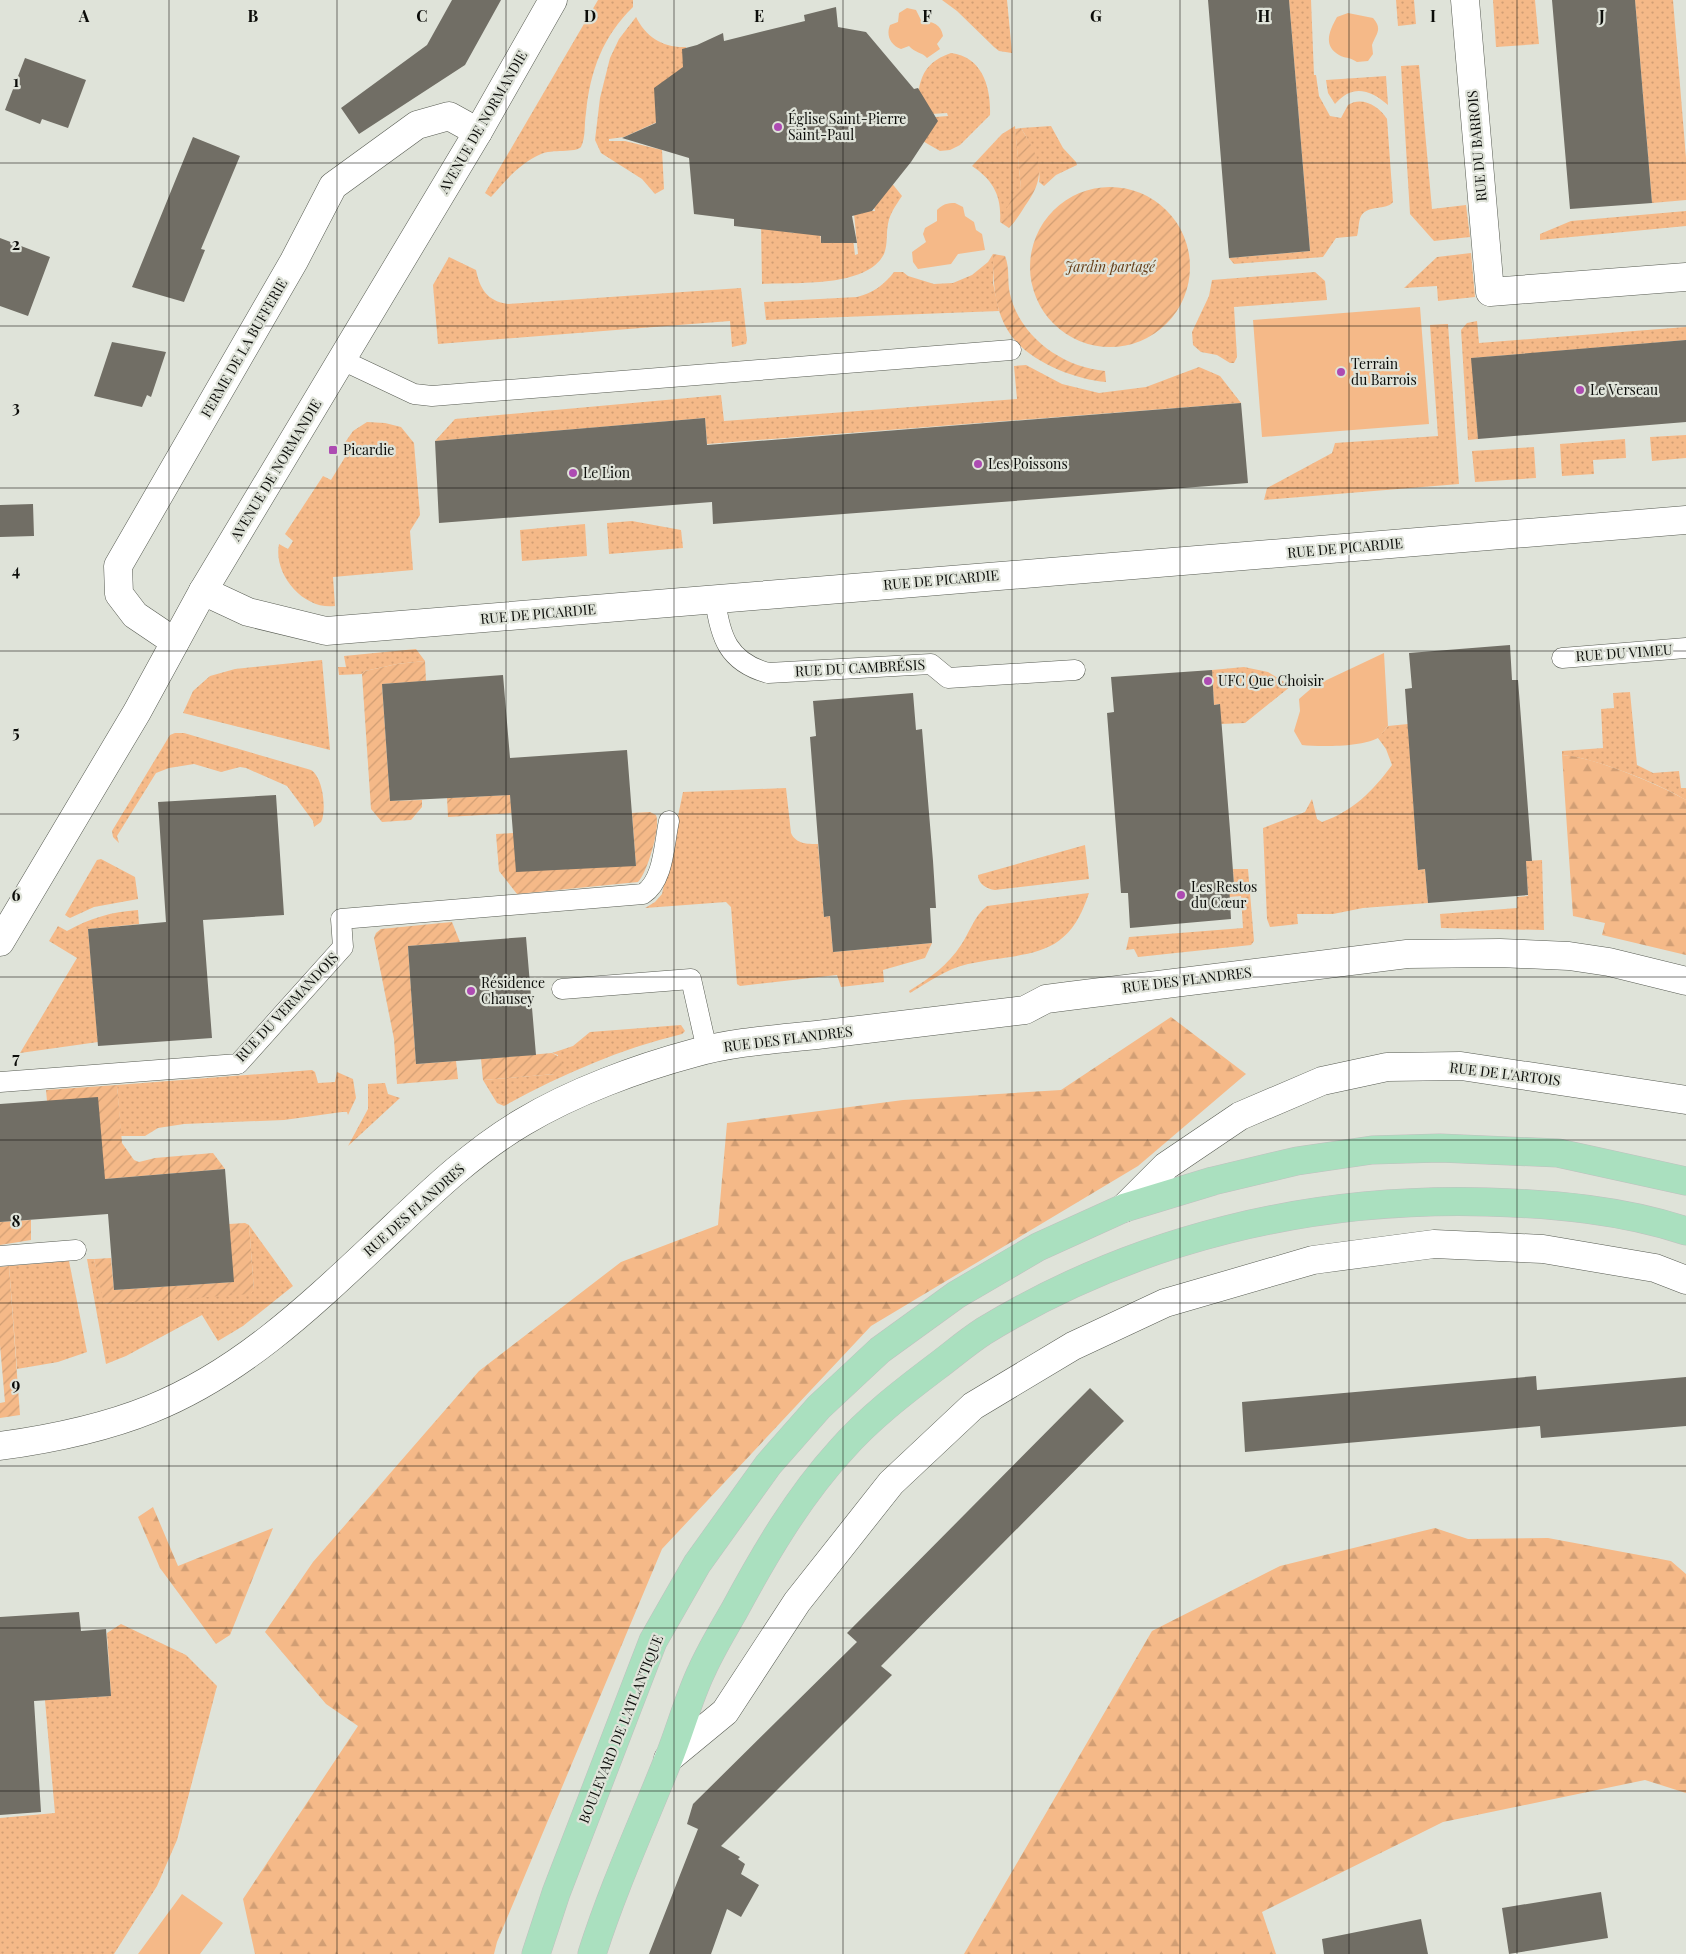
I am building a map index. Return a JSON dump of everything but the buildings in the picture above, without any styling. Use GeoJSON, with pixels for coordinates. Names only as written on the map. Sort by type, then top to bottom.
{"type":"FeatureCollection","features":[{"type":"Feature","properties":{"kind":"main road","name":"BOULEVARD DE L'ATLANTIQUE"},"geometry":{"type":"LineString","coordinates":[[536,1954],[556,1893],[653,1641],[697,1564],[768,1465],[819,1407],[880,1350],[941,1306],[1038,1247],[1124,1208],[1212,1181],[1297,1161],[1372,1150],[1440,1148],[1558,1153],[1686,1181]]}},
{"type":"Feature","properties":{"kind":"main road"},"geometry":{"type":"LineString","coordinates":[[592,1954],[607,1906],[668,1759],[701,1671],[745,1591],[808,1492],[841,1449],[907,1388],[982,1332],[1059,1290],[1134,1257],[1230,1227],[1330,1209],[1437,1201],[1546,1204],[1659,1222],[1686,1231]]}},
{"type":"Feature","properties":{"kind":"street","name":"AVENUE DE NORMANDIE"},"geometry":{"type":"LineString","coordinates":[[0,942],[137,712],[203,591],[478,132],[553,0]]}},
{"type":"Feature","properties":{"kind":"street","name":"RUE DU BARROIS"},"geometry":{"type":"LineString","coordinates":[[1465,0],[1490,292],[1686,277]]}},
{"type":"Feature","properties":{"kind":"street","name":"FERME DE LA BUFFERIE"},"geometry":{"type":"LineString","coordinates":[[176,642],[135,614],[125,601],[120,594],[118,566],[294,260],[333,186],[416,125],[449,116],[478,132]]}},
{"type":"Feature","properties":{"kind":"street","name":"RUE DE PICARDIE"},"geometry":{"type":"LineString","coordinates":[[203,591],[248,612],[326,631],[1686,520]]}},
{"type":"Feature","properties":{"kind":"street","name":"RUE DES FLANDRES"},"geometry":{"type":"LineString","coordinates":[[0,1446],[112,1423],[154,1408],[204,1383],[266,1341],[320,1296],[430,1194],[506,1133],[526,1120],[604,1084],[702,1051],[779,1039],[1026,1010],[1046,999],[1407,954],[1500,953],[1569,956],[1609,962],[1686,981]]}},
{"type":"Feature","properties":{"kind":"street","name":"RUE DE L'ARTOIS"},"geometry":{"type":"LineString","coordinates":[[1124,1208],[1166,1166],[1240,1116],[1322,1081],[1387,1067],[1461,1066],[1686,1100]]}},
{"type":"Feature","properties":{"kind":"street"},"geometry":{"type":"LineString","coordinates":[[668,1759],[724,1712],[796,1602],[891,1483],[973,1406],[1073,1346],[1165,1303],[1312,1260],[1434,1244],[1543,1249],[1655,1268],[1686,1280]]}},
{"type":"Feature","properties":{"kind":"lane"},"geometry":{"type":"LineString","coordinates":[[342,360],[414,394],[432,396],[1011,350]]}},
{"type":"Feature","properties":{"kind":"lane","name":"RUE DU CAMBRÉSIS"},"geometry":{"type":"LineString","coordinates":[[715,599],[720,627],[727,646],[746,664],[768,673],[931,664],[948,678],[1074,670]]}},
{"type":"Feature","properties":{"kind":"lane","name":"RUE DU VIMEU"},"geometry":{"type":"LineString","coordinates":[[1562,658],[1686,648]]}},
{"type":"Feature","properties":{"kind":"lane","name":"RUE DU VERMANDOIS"},"geometry":{"type":"LineString","coordinates":[[0,1082],[238,1064],[343,948],[341,919],[643,894],[654,886],[669,821]]}},
{"type":"Feature","properties":{"kind":"lane"},"geometry":{"type":"LineString","coordinates":[[562,989],[691,979],[702,1051]]}},
{"type":"Feature","properties":{"kind":"lane"},"geometry":{"type":"LineString","coordinates":[[0,1256],[76,1250]]}},
{"type":"Feature","properties":{"kind":"green space"},"geometry":{"type":"Polygon","coordinates":[[[598,0],[633,0],[633,7],[614,30],[600,55],[591,83],[581,147],[574,150],[545,153],[533,158],[513,173],[491,197],[485,193],[598,0]]]}},
{"type":"Feature","properties":{"kind":"green space"},"geometry":{"type":"Polygon","coordinates":[[[942,0],[1007,0],[1012,53],[999,51],[957,11],[942,0]]]}},
{"type":"Feature","properties":{"kind":"green space"},"geometry":{"type":"Polygon","coordinates":[[[1289,0],[1311,0],[1314,75],[1316,75],[1319,96],[1330,116],[1341,118],[1348,105],[1353,102],[1364,102],[1375,106],[1387,119],[1393,202],[1390,205],[1364,212],[1360,218],[1357,236],[1336,238],[1323,257],[1234,264],[1229,258],[1310,251],[1289,0]]]}},
{"type":"Feature","properties":{"kind":"green space"},"geometry":{"type":"Polygon","coordinates":[[[1396,0],[1414,0],[1416,24],[1398,26],[1396,0]]]}},
{"type":"Feature","properties":{"kind":"green space"},"geometry":{"type":"Polygon","coordinates":[[[1493,0],[1535,0],[1539,44],[1496,47],[1493,0]]]}},
{"type":"Feature","properties":{"kind":"green space"},"geometry":{"type":"Polygon","coordinates":[[[1635,0],[1673,0],[1686,158],[1686,200],[1652,203],[1635,0]]]}},
{"type":"Feature","properties":{"kind":"green space"},"geometry":{"type":"Polygon","coordinates":[[[907,8],[916,10],[921,20],[936,24],[942,32],[943,36],[937,44],[940,49],[927,58],[909,46],[901,49],[897,47],[890,39],[888,32],[890,25],[898,22],[899,13],[907,8]]]}},
{"type":"Feature","properties":{"kind":"green space"},"geometry":{"type":"Polygon","coordinates":[[[1348,13],[1373,18],[1378,25],[1378,32],[1372,45],[1373,54],[1368,61],[1357,62],[1341,56],[1331,47],[1329,37],[1334,22],[1337,17],[1348,13]]]}},
{"type":"Feature","properties":{"kind":"green space"},"geometry":{"type":"Polygon","coordinates":[[[636,17],[650,36],[656,40],[670,46],[686,47],[684,84],[657,122],[624,137],[609,139],[609,141],[625,141],[662,150],[664,189],[655,194],[642,179],[601,153],[595,140],[600,98],[610,58],[619,39],[636,17]]]}},
{"type":"Feature","properties":{"kind":"green space"},"geometry":{"type":"Polygon","coordinates":[[[951,53],[962,56],[978,67],[987,85],[990,115],[960,145],[950,150],[940,151],[907,132],[935,117],[948,116],[947,113],[917,115],[917,104],[922,77],[926,70],[932,63],[951,53]]]}},
{"type":"Feature","properties":{"kind":"green space"},"geometry":{"type":"Polygon","coordinates":[[[1419,65],[1432,209],[1466,205],[1470,237],[1434,241],[1410,214],[1401,66],[1419,65]]]}},
{"type":"Feature","properties":{"kind":"green space"},"geometry":{"type":"Polygon","coordinates":[[[1386,76],[1388,105],[1375,95],[1361,91],[1348,93],[1335,104],[1328,93],[1326,80],[1386,76]]]}},
{"type":"Feature","properties":{"kind":"green space"},"geometry":{"type":"Polygon","coordinates":[[[1015,126],[1021,188],[1000,222],[998,197],[995,190],[986,177],[972,166],[1002,134],[1015,126]]]}},
{"type":"Feature","properties":{"kind":"green space"},"geometry":{"type":"Polygon","coordinates":[[[1051,126],[1063,148],[1077,165],[1056,175],[1044,186],[1039,182],[1037,162],[1021,128],[1051,126]]]}},
{"type":"Feature","properties":{"kind":"green space"},"geometry":{"type":"Polygon","coordinates":[[[1021,128],[1037,158],[1039,175],[1032,195],[1009,228],[1000,222],[1010,202],[1021,188],[1015,129],[1021,128]]]}},
{"type":"Feature","properties":{"kind":"green space"},"geometry":{"type":"Polygon","coordinates":[[[879,167],[902,196],[889,220],[884,254],[875,265],[862,273],[847,278],[811,283],[762,284],[761,225],[793,233],[819,222],[821,243],[824,243],[849,206],[855,255],[858,254],[853,204],[865,186],[872,211],[875,211],[873,202],[879,167]]]}},
{"type":"Feature","properties":{"kind":"green space","name":"Jardin partagé"},"geometry":{"type":"Polygon","coordinates":[[[1118,187],[1148,196],[1167,210],[1177,222],[1184,236],[1189,251],[1189,283],[1184,298],[1177,312],[1167,324],[1155,334],[1133,344],[1118,347],[1102,347],[1087,344],[1065,334],[1043,312],[1031,283],[1030,259],[1033,244],[1043,222],[1065,200],[1094,188],[1118,187]]]}},
{"type":"Feature","properties":{"kind":"green space"},"geometry":{"type":"Polygon","coordinates":[[[955,203],[963,207],[965,216],[974,222],[976,230],[982,234],[985,250],[958,254],[951,264],[918,269],[913,262],[912,252],[926,242],[923,234],[925,228],[937,221],[937,210],[939,208],[945,204],[955,203]]]}},
{"type":"Feature","properties":{"kind":"green space"},"geometry":{"type":"Polygon","coordinates":[[[1686,211],[1686,226],[1540,240],[1540,234],[1571,221],[1686,211]]]}},
{"type":"Feature","properties":{"kind":"green space"},"geometry":{"type":"Polygon","coordinates":[[[1471,253],[1475,297],[1438,301],[1437,286],[1404,288],[1437,257],[1471,253]]]}},
{"type":"Feature","properties":{"kind":"green space"},"geometry":{"type":"Polygon","coordinates":[[[993,254],[993,283],[999,311],[766,320],[764,302],[857,297],[878,288],[894,272],[903,272],[908,276],[934,284],[953,283],[972,275],[988,262],[993,254]]]}},
{"type":"Feature","properties":{"kind":"green space"},"geometry":{"type":"Polygon","coordinates":[[[993,254],[1005,256],[1010,294],[1015,309],[1023,324],[1033,336],[1045,347],[1073,363],[1105,371],[1106,382],[1079,377],[1050,366],[1037,359],[1015,340],[1007,329],[999,311],[994,283],[993,254]]]}},
{"type":"Feature","properties":{"kind":"green space"},"geometry":{"type":"Polygon","coordinates":[[[449,257],[476,270],[482,288],[486,293],[495,300],[508,304],[741,288],[746,344],[732,347],[730,321],[438,344],[433,285],[449,257]]]}},
{"type":"Feature","properties":{"kind":"green space"},"geometry":{"type":"Polygon","coordinates":[[[1315,272],[1325,281],[1327,300],[1234,307],[1237,357],[1234,363],[1230,363],[1217,355],[1201,352],[1193,345],[1192,332],[1209,296],[1212,280],[1315,272]]]}},
{"type":"Feature","properties":{"kind":"green space","name":"Terrain du Barrois"},"geometry":{"type":"Polygon","coordinates":[[[1420,307],[1429,424],[1262,437],[1253,320],[1420,307]]]}},
{"type":"Feature","properties":{"kind":"green space"},"geometry":{"type":"Polygon","coordinates":[[[1477,321],[1479,343],[1686,327],[1686,340],[1472,358],[1478,439],[1468,440],[1461,330],[1467,323],[1477,321]]]}},
{"type":"Feature","properties":{"kind":"green space"},"geometry":{"type":"Polygon","coordinates":[[[1448,324],[1459,484],[1264,500],[1267,488],[1332,453],[1335,443],[1438,436],[1430,325],[1448,324]]]}},
{"type":"Feature","properties":{"kind":"green space"},"geometry":{"type":"Polygon","coordinates":[[[1026,365],[1062,384],[1099,393],[1146,387],[1199,367],[1220,376],[1241,403],[707,444],[705,418],[435,441],[455,419],[721,395],[724,421],[1017,399],[1014,366],[1026,365]]]}},
{"type":"Feature","properties":{"kind":"green space"},"geometry":{"type":"Polygon","coordinates":[[[367,422],[385,423],[401,427],[414,443],[420,515],[410,531],[413,570],[333,577],[335,606],[323,606],[302,596],[293,588],[281,567],[278,555],[279,544],[288,549],[293,541],[285,534],[323,476],[331,480],[350,449],[344,444],[353,431],[367,422]]]}},
{"type":"Feature","properties":{"kind":"green space"},"geometry":{"type":"Polygon","coordinates":[[[1686,435],[1686,458],[1652,461],[1650,437],[1686,435]]]}},
{"type":"Feature","properties":{"kind":"green space"},"geometry":{"type":"Polygon","coordinates":[[[1625,439],[1626,458],[1593,460],[1594,474],[1562,476],[1560,444],[1625,439]]]}},
{"type":"Feature","properties":{"kind":"green space"},"geometry":{"type":"Polygon","coordinates":[[[1534,447],[1536,478],[1475,482],[1472,451],[1534,447]]]}},
{"type":"Feature","properties":{"kind":"green space"},"geometry":{"type":"Polygon","coordinates":[[[632,521],[681,530],[683,548],[609,554],[607,523],[632,521]]]}},
{"type":"Feature","properties":{"kind":"green space"},"geometry":{"type":"Polygon","coordinates":[[[585,524],[587,556],[522,561],[520,530],[585,524]]]}},
{"type":"Feature","properties":{"kind":"green space"},"geometry":{"type":"Polygon","coordinates":[[[416,649],[425,661],[397,664],[365,671],[362,674],[339,675],[338,667],[346,667],[344,656],[416,649]]]}},
{"type":"Feature","properties":{"kind":"green space"},"geometry":{"type":"Polygon","coordinates":[[[1384,653],[1388,726],[1380,736],[1371,741],[1352,745],[1302,745],[1294,731],[1300,711],[1299,699],[1314,686],[1384,653]]]}},
{"type":"Feature","properties":{"kind":"green space"},"geometry":{"type":"Polygon","coordinates":[[[322,660],[330,750],[183,713],[193,691],[210,676],[235,669],[322,660]]]}},
{"type":"Feature","properties":{"kind":"green space"},"geometry":{"type":"Polygon","coordinates":[[[425,661],[426,681],[382,684],[390,801],[422,800],[422,807],[411,820],[382,822],[371,809],[362,674],[365,671],[397,664],[425,661]]]}},
{"type":"Feature","properties":{"kind":"green space"},"geometry":{"type":"Polygon","coordinates":[[[1244,667],[1268,672],[1291,686],[1245,723],[1221,724],[1219,704],[1214,705],[1212,670],[1244,667]]]}},
{"type":"Feature","properties":{"kind":"green space"},"geometry":{"type":"Polygon","coordinates":[[[1630,692],[1637,765],[1653,773],[1679,771],[1681,788],[1686,788],[1686,800],[1626,772],[1576,757],[1562,755],[1562,751],[1603,748],[1601,709],[1614,708],[1613,693],[1630,692]]]}},
{"type":"Feature","properties":{"kind":"green space"},"geometry":{"type":"Polygon","coordinates":[[[1408,724],[1418,870],[1425,869],[1428,903],[1363,908],[1333,914],[1297,914],[1298,924],[1270,927],[1267,919],[1263,828],[1305,812],[1312,799],[1317,819],[1322,822],[1353,806],[1370,792],[1392,765],[1386,749],[1378,738],[1388,726],[1408,724]]]}},
{"type":"Feature","properties":{"kind":"green space"},"geometry":{"type":"Polygon","coordinates":[[[184,733],[311,770],[318,779],[323,794],[324,810],[321,822],[314,827],[313,821],[287,786],[246,768],[240,767],[221,772],[194,764],[169,768],[156,773],[117,836],[119,843],[113,837],[112,831],[170,735],[184,733]]]}},
{"type":"Feature","properties":{"kind":"green space"},"geometry":{"type":"Polygon","coordinates":[[[1562,755],[1591,761],[1626,772],[1686,800],[1686,955],[1602,935],[1605,923],[1573,916],[1562,755]]]}},
{"type":"Feature","properties":{"kind":"green space"},"geometry":{"type":"Polygon","coordinates":[[[786,788],[793,837],[806,843],[818,844],[824,917],[830,916],[833,952],[932,943],[925,958],[883,970],[884,982],[841,987],[837,975],[740,986],[737,984],[731,907],[726,902],[645,908],[655,902],[662,894],[683,792],[786,788]]]}},
{"type":"Feature","properties":{"kind":"green space"},"geometry":{"type":"Polygon","coordinates":[[[510,795],[512,813],[448,817],[447,798],[510,795]]]}},
{"type":"Feature","properties":{"kind":"green space"},"geometry":{"type":"Polygon","coordinates":[[[650,812],[656,815],[657,829],[649,860],[638,882],[517,894],[499,871],[496,834],[514,833],[636,866],[632,813],[650,812]]]}},
{"type":"Feature","properties":{"kind":"green space"},"geometry":{"type":"Polygon","coordinates":[[[1085,845],[1089,879],[995,890],[984,886],[978,878],[978,875],[1085,845]]]}},
{"type":"Feature","properties":{"kind":"green space"},"geometry":{"type":"Polygon","coordinates":[[[101,859],[135,877],[138,899],[94,907],[70,918],[65,915],[97,860],[101,859]]]}},
{"type":"Feature","properties":{"kind":"green space"},"geometry":{"type":"Polygon","coordinates":[[[1542,860],[1544,930],[1441,928],[1440,914],[1517,908],[1517,897],[1528,896],[1526,861],[1542,860]]]}},
{"type":"Feature","properties":{"kind":"green space"},"geometry":{"type":"Polygon","coordinates":[[[1233,869],[1248,869],[1254,941],[1251,945],[1138,957],[1134,949],[1126,950],[1129,937],[1243,928],[1241,896],[1229,897],[1229,885],[1234,885],[1233,869]]]}},
{"type":"Feature","properties":{"kind":"green space"},"geometry":{"type":"Polygon","coordinates":[[[1089,893],[1080,915],[1069,931],[1057,942],[1042,950],[1026,954],[960,966],[938,976],[910,993],[909,991],[931,976],[950,959],[961,945],[975,919],[987,906],[1089,893]]]}},
{"type":"Feature","properties":{"kind":"green space"},"geometry":{"type":"Polygon","coordinates":[[[138,910],[139,924],[88,929],[98,1042],[20,1053],[77,958],[49,941],[58,926],[67,931],[101,916],[138,910]]]}},
{"type":"Feature","properties":{"kind":"green space"},"geometry":{"type":"Polygon","coordinates":[[[452,922],[460,942],[408,946],[416,1064],[456,1061],[458,1079],[397,1084],[394,1039],[374,938],[381,929],[452,922]]]}},
{"type":"Feature","properties":{"kind":"green space"},"geometry":{"type":"Polygon","coordinates":[[[1171,1017],[1246,1074],[1138,1166],[871,1326],[662,1549],[497,1942],[494,1954],[255,1954],[243,1899],[358,1726],[326,1704],[265,1632],[313,1562],[479,1371],[621,1262],[718,1225],[727,1123],[903,1100],[1061,1090],[1171,1017]]]}},
{"type":"Feature","properties":{"kind":"green space"},"geometry":{"type":"Polygon","coordinates":[[[681,1025],[685,1031],[682,1034],[613,1055],[547,1084],[504,1106],[497,1103],[483,1080],[555,1074],[558,1055],[552,1053],[573,1046],[590,1032],[681,1025]]]}},
{"type":"Feature","properties":{"kind":"green space"},"geometry":{"type":"Polygon","coordinates":[[[552,1053],[561,1058],[562,1066],[555,1074],[483,1080],[481,1059],[552,1053]]]}},
{"type":"Feature","properties":{"kind":"green space"},"geometry":{"type":"Polygon","coordinates":[[[312,1070],[315,1072],[318,1083],[335,1082],[337,1072],[353,1079],[356,1098],[348,1115],[347,1112],[342,1112],[284,1120],[184,1124],[158,1128],[145,1136],[121,1136],[117,1085],[312,1070]]]}},
{"type":"Feature","properties":{"kind":"green space"},"geometry":{"type":"Polygon","coordinates":[[[385,1083],[388,1094],[400,1098],[348,1146],[368,1109],[368,1084],[385,1083]]]}},
{"type":"Feature","properties":{"kind":"green space"},"geometry":{"type":"Polygon","coordinates":[[[117,1085],[122,1143],[134,1160],[139,1162],[155,1158],[213,1153],[225,1169],[105,1179],[47,1101],[46,1090],[117,1085]]]}},
{"type":"Feature","properties":{"kind":"green space"},"geometry":{"type":"Polygon","coordinates":[[[31,1220],[31,1240],[0,1245],[0,1222],[31,1220]]]}},
{"type":"Feature","properties":{"kind":"green space"},"geometry":{"type":"Polygon","coordinates":[[[245,1223],[249,1225],[254,1290],[251,1294],[104,1304],[94,1259],[111,1258],[114,1290],[233,1282],[229,1224],[245,1223]]]}},
{"type":"Feature","properties":{"kind":"green space"},"geometry":{"type":"Polygon","coordinates":[[[249,1225],[293,1286],[243,1326],[218,1341],[202,1315],[126,1356],[106,1364],[87,1259],[94,1259],[105,1304],[254,1290],[249,1225]]]}},
{"type":"Feature","properties":{"kind":"green space"},"geometry":{"type":"Polygon","coordinates":[[[69,1261],[87,1352],[58,1362],[17,1369],[9,1266],[69,1261]]]}},
{"type":"Feature","properties":{"kind":"green space"},"geometry":{"type":"Polygon","coordinates":[[[9,1266],[20,1415],[0,1418],[0,1403],[5,1402],[0,1345],[0,1267],[9,1266]]]}},
{"type":"Feature","properties":{"kind":"green space"},"geometry":{"type":"Polygon","coordinates":[[[153,1507],[178,1566],[273,1528],[230,1635],[216,1644],[160,1568],[138,1517],[153,1507]]]}},
{"type":"Feature","properties":{"kind":"green space"},"geometry":{"type":"Polygon","coordinates":[[[1435,1528],[1468,1539],[1548,1538],[1671,1561],[1686,1574],[1686,1793],[1645,1780],[1443,1822],[1262,1912],[1276,1954],[964,1954],[1152,1631],[1280,1566],[1435,1528]]]}},
{"type":"Feature","properties":{"kind":"green space"},"geometry":{"type":"Polygon","coordinates":[[[121,1624],[186,1655],[217,1686],[177,1840],[157,1886],[114,1954],[0,1954],[0,1818],[55,1813],[43,1678],[65,1699],[111,1696],[107,1633],[121,1624]]]}},
{"type":"Feature","properties":{"kind":"green space"},"geometry":{"type":"Polygon","coordinates":[[[182,1894],[223,1923],[200,1954],[138,1954],[182,1894]]]}},
{"type":"Feature","properties":{"kind":"place","name":"Église Saint-Pierre Saint-Paul"},"geometry":{"type":"Point","coordinates":[778,127]}},
{"type":"Feature","properties":{"kind":"place","name":"Terrain du Barrois"},"geometry":{"type":"Point","coordinates":[1341,372]}},
{"type":"Feature","properties":{"kind":"place","name":"Le Verseau"},"geometry":{"type":"Point","coordinates":[1580,390]}},
{"type":"Feature","properties":{"kind":"place","name":"Picardie"},"geometry":{"type":"Point","coordinates":[333,450]}},
{"type":"Feature","properties":{"kind":"place","name":"Les Poissons"},"geometry":{"type":"Point","coordinates":[978,464]}},
{"type":"Feature","properties":{"kind":"place","name":"Le Lion"},"geometry":{"type":"Point","coordinates":[573,473]}},
{"type":"Feature","properties":{"kind":"place","name":"UFC Que Choisir"},"geometry":{"type":"Point","coordinates":[1208,681]}},
{"type":"Feature","properties":{"kind":"place","name":"Les Restos du Cœur"},"geometry":{"type":"Point","coordinates":[1181,895]}},
{"type":"Feature","properties":{"kind":"place","name":"Résidence Chausey"},"geometry":{"type":"Point","coordinates":[471,991]}}]}
